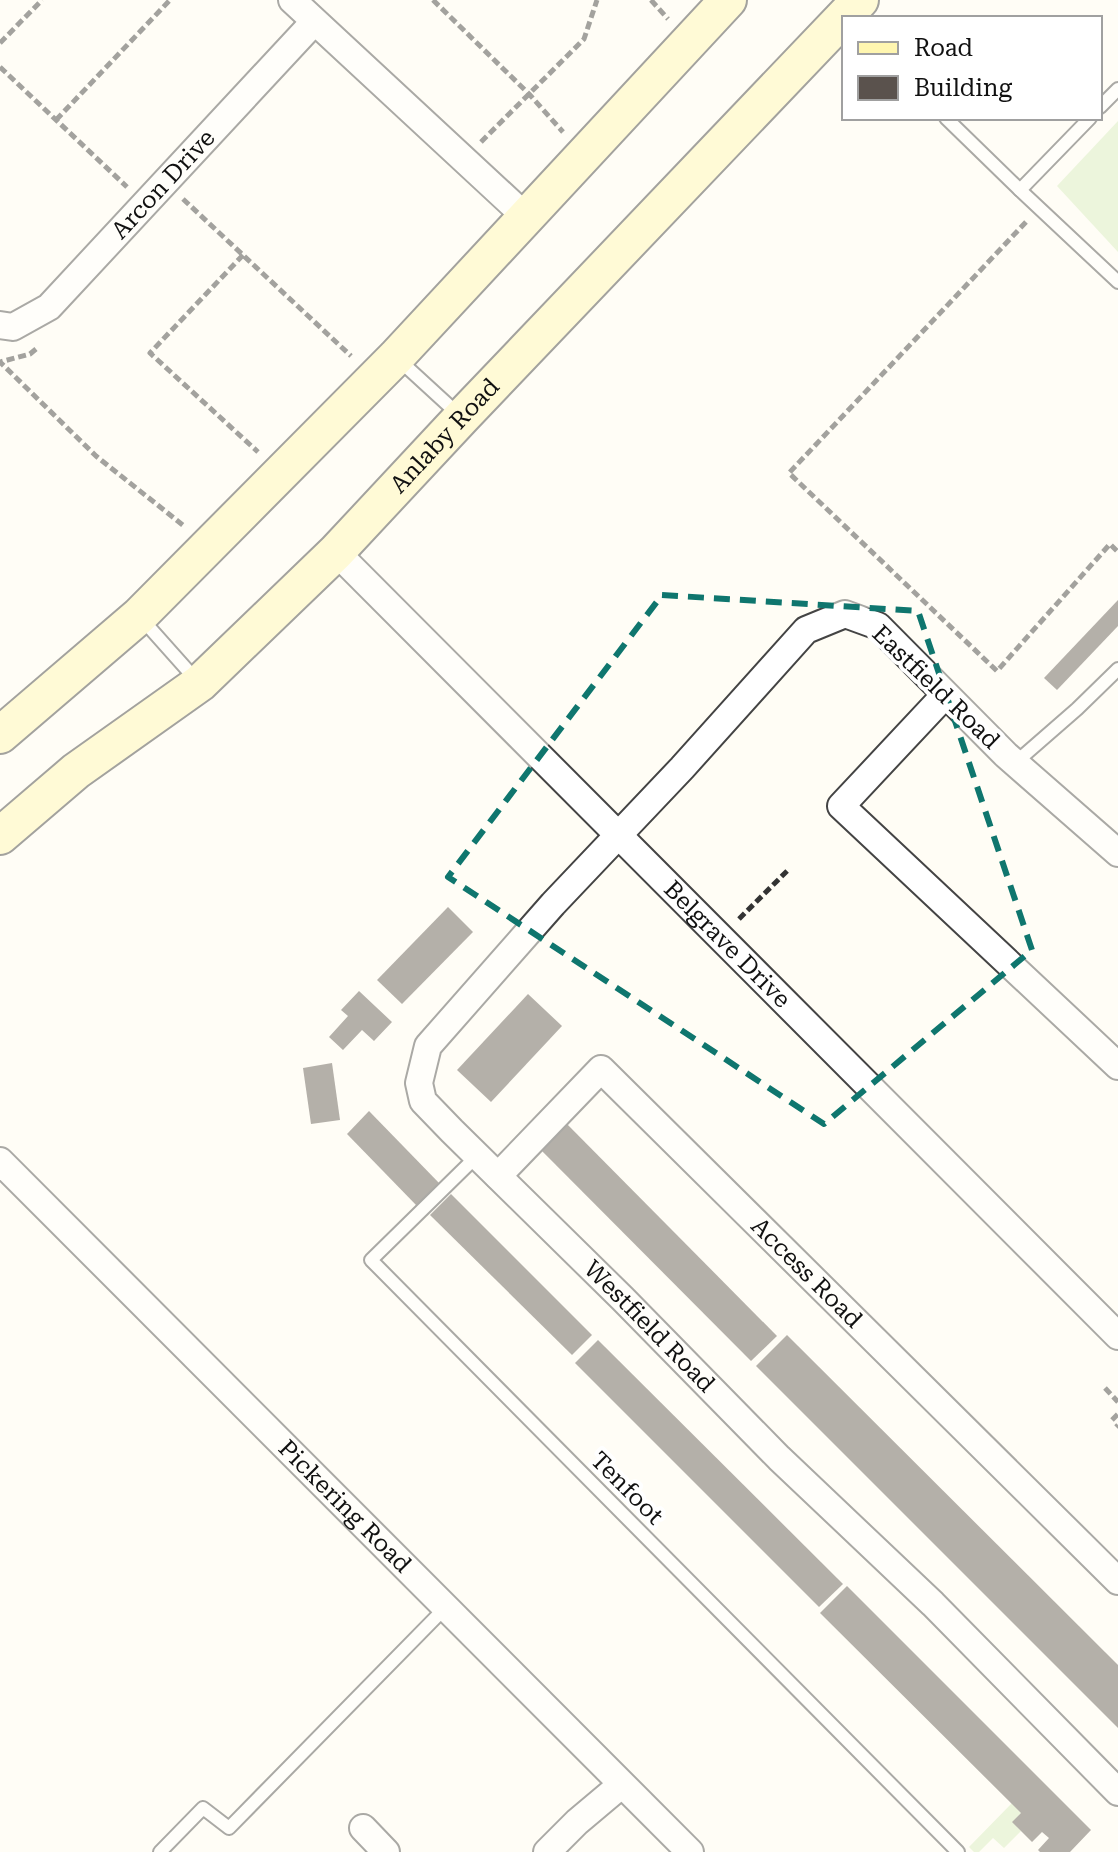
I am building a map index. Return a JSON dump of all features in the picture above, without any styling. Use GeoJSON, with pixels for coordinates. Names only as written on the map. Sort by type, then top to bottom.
{"type":"FeatureCollection","features":[{"type":"Feature","properties":{"kind":"main road"},"geometry":{"type":"LineString","coordinates":[[0,735],[139,616],[385,368],[728,0]]}},
{"type":"Feature","properties":{"kind":"main road","name":"Anlaby Road"},"geometry":{"type":"LineString","coordinates":[[847,16],[860,0]]}},
{"type":"Feature","properties":{"kind":"main road","name":"Anlaby Road"},"geometry":{"type":"LineString","coordinates":[[0,836],[76,771],[200,683],[336,552],[842,21]]}},
{"type":"Feature","properties":{"kind":"street"},"geometry":{"type":"LineString","coordinates":[[292,0],[526,217]]}},
{"type":"Feature","properties":{"kind":"street","name":"Arcon Drive"},"geometry":{"type":"LineString","coordinates":[[0,325],[13,327],[49,307],[314,22]]}},
{"type":"Feature","properties":{"kind":"street","name":"Belgrave Drive"},"geometry":{"type":"LineString","coordinates":[[336,552],[1118,1336]]}},
{"type":"Feature","properties":{"kind":"street","name":"Eastfield Road"},"geometry":{"type":"LineString","coordinates":[[618,835],[806,630],[845,614],[878,626],[1015,763],[1118,853]]}},
{"type":"Feature","properties":{"kind":"street"},"geometry":{"type":"LineString","coordinates":[[945,695],[841,806],[1118,1066]]}},
{"type":"Feature","properties":{"kind":"street","name":"Westfield Road"},"geometry":{"type":"LineString","coordinates":[[618,835],[428,1046],[419,1083],[423,1101],[779,1458],[933,1604],[1118,1792]]}},
{"type":"Feature","properties":{"kind":"street","name":"Access Road"},"geometry":{"type":"LineString","coordinates":[[498,1176],[601,1069],[1118,1581]]}},
{"type":"Feature","properties":{"kind":"street","name":"Pickering Road"},"geometry":{"type":"LineString","coordinates":[[0,1161],[690,1852]]}},
{"type":"Feature","properties":{"kind":"street"},"geometry":{"type":"LineString","coordinates":[[547,1852],[621,1785]]}},
{"type":"Feature","properties":{"kind":"street"},"geometry":{"type":"LineString","coordinates":[[363,1828],[386,1852]]}},
{"type":"Feature","properties":{"kind":"lane"},"geometry":{"type":"LineString","coordinates":[[1102,105],[1118,89]]}},
{"type":"Feature","properties":{"kind":"lane"},"geometry":{"type":"LineString","coordinates":[[948,120],[1118,282]]}},
{"type":"Feature","properties":{"kind":"lane"},"geometry":{"type":"LineString","coordinates":[[1020,190],[1088,120]]}},
{"type":"Feature","properties":{"kind":"lane"},"geometry":{"type":"LineString","coordinates":[[385,368],[462,417]]}},
{"type":"Feature","properties":{"kind":"lane"},"geometry":{"type":"LineString","coordinates":[[139,616],[200,683]]}},
{"type":"Feature","properties":{"kind":"lane"},"geometry":{"type":"LineString","coordinates":[[1015,763],[1118,669]]}},
{"type":"Feature","properties":{"kind":"lane","name":"Tenfoot"},"geometry":{"type":"LineString","coordinates":[[478,1155],[371,1260],[958,1852]]}},
{"type":"Feature","properties":{"kind":"lane"},"geometry":{"type":"LineString","coordinates":[[160,1852],[203,1808],[229,1828],[446,1607]]}},
{"type":"Feature","properties":{"kind":"path"},"geometry":{"type":"LineString","coordinates":[[0,43],[42,0]]}},
{"type":"Feature","properties":{"kind":"path"},"geometry":{"type":"LineString","coordinates":[[56,120],[170,0]]}},
{"type":"Feature","properties":{"kind":"path"},"geometry":{"type":"LineString","coordinates":[[433,0],[564,132]]}},
{"type":"Feature","properties":{"kind":"path"},"geometry":{"type":"LineString","coordinates":[[464,160],[584,39],[597,0]]}},
{"type":"Feature","properties":{"kind":"path"},"geometry":{"type":"LineString","coordinates":[[0,67],[144,204]]}},
{"type":"Feature","properties":{"kind":"path"},"geometry":{"type":"LineString","coordinates":[[165,181],[243,255],[385,368]]}},
{"type":"Feature","properties":{"kind":"path"},"geometry":{"type":"LineString","coordinates":[[1026,222],[789,473],[997,671],[1110,544],[1118,552]]}},
{"type":"Feature","properties":{"kind":"path"},"geometry":{"type":"LineString","coordinates":[[243,255],[150,353],[257,452],[268,441]]}},
{"type":"Feature","properties":{"kind":"path"},"geometry":{"type":"LineString","coordinates":[[0,362],[30,354],[39,346]]}},
{"type":"Feature","properties":{"kind":"path"},"geometry":{"type":"LineString","coordinates":[[0,362],[96,456],[185,527]]}},
{"type":"Feature","properties":{"kind":"path"},"geometry":{"type":"LineString","coordinates":[[733,925],[789,869]]}},
{"type":"Feature","properties":{"kind":"path"},"geometry":{"type":"LineString","coordinates":[[1105,1388],[1118,1402]]}},
{"type":"Feature","properties":{"kind":"path"},"geometry":{"type":"LineString","coordinates":[[1112,1420],[1118,1414]]}},
{"type":"Feature","properties":{"kind":"highlighted area"},"geometry":{"type":"Polygon","coordinates":[[[662,595],[918,611],[1032,950],[824,1124],[448,877],[662,595]]]}},
{"type":"Feature","properties":{"kind":"green space"},"geometry":{"type":"Polygon","coordinates":[[[1118,121],[1118,252],[1057,186],[1118,121]]]}},
{"type":"Feature","properties":{"kind":"green space"},"geometry":{"type":"Polygon","coordinates":[[[1012,1803],[1021,1813],[1013,1822],[1021,1831],[1004,1848],[993,1838],[979,1852],[974,1852],[969,1847],[1012,1803]]]}},
{"type":"Feature","properties":{"kind":"building"},"geometry":{"type":"Polygon","coordinates":[[[1118,600],[1118,626],[1057,690],[1044,678],[1118,600]]]}},
{"type":"Feature","properties":{"kind":"building"},"geometry":{"type":"Polygon","coordinates":[[[448,907],[473,932],[402,1004],[377,980],[448,907]]]}},
{"type":"Feature","properties":{"kind":"building"},"geometry":{"type":"Polygon","coordinates":[[[359,991],[392,1022],[374,1041],[362,1030],[343,1050],[329,1037],[348,1016],[341,1010],[359,991]]]}},
{"type":"Feature","properties":{"kind":"building"},"geometry":{"type":"Polygon","coordinates":[[[528,994],[562,1026],[491,1102],[457,1070],[528,994]]]}},
{"type":"Feature","properties":{"kind":"building"},"geometry":{"type":"Polygon","coordinates":[[[332,1063],[340,1120],[311,1124],[303,1068],[332,1063]]]}},
{"type":"Feature","properties":{"kind":"building"},"geometry":{"type":"Polygon","coordinates":[[[369,1111],[440,1184],[417,1206],[347,1134],[369,1111]]]}},
{"type":"Feature","properties":{"kind":"building"},"geometry":{"type":"Polygon","coordinates":[[[562,1119],[777,1336],[751,1361],[536,1145],[562,1119]]]}},
{"type":"Feature","properties":{"kind":"building"},"geometry":{"type":"Polygon","coordinates":[[[451,1194],[592,1335],[572,1355],[430,1215],[451,1194]]]}},
{"type":"Feature","properties":{"kind":"building"},"geometry":{"type":"Polygon","coordinates":[[[787,1335],[1118,1665],[1118,1728],[756,1366],[787,1335]]]}},
{"type":"Feature","properties":{"kind":"building"},"geometry":{"type":"Polygon","coordinates":[[[598,1340],[843,1584],[819,1607],[575,1363],[598,1340]]]}},
{"type":"Feature","properties":{"kind":"building"},"geometry":{"type":"Polygon","coordinates":[[[847,1586],[1091,1830],[1070,1852],[1040,1852],[1038,1850],[1049,1838],[1042,1832],[1032,1842],[1012,1822],[1021,1813],[820,1613],[847,1586]]]}}]}
